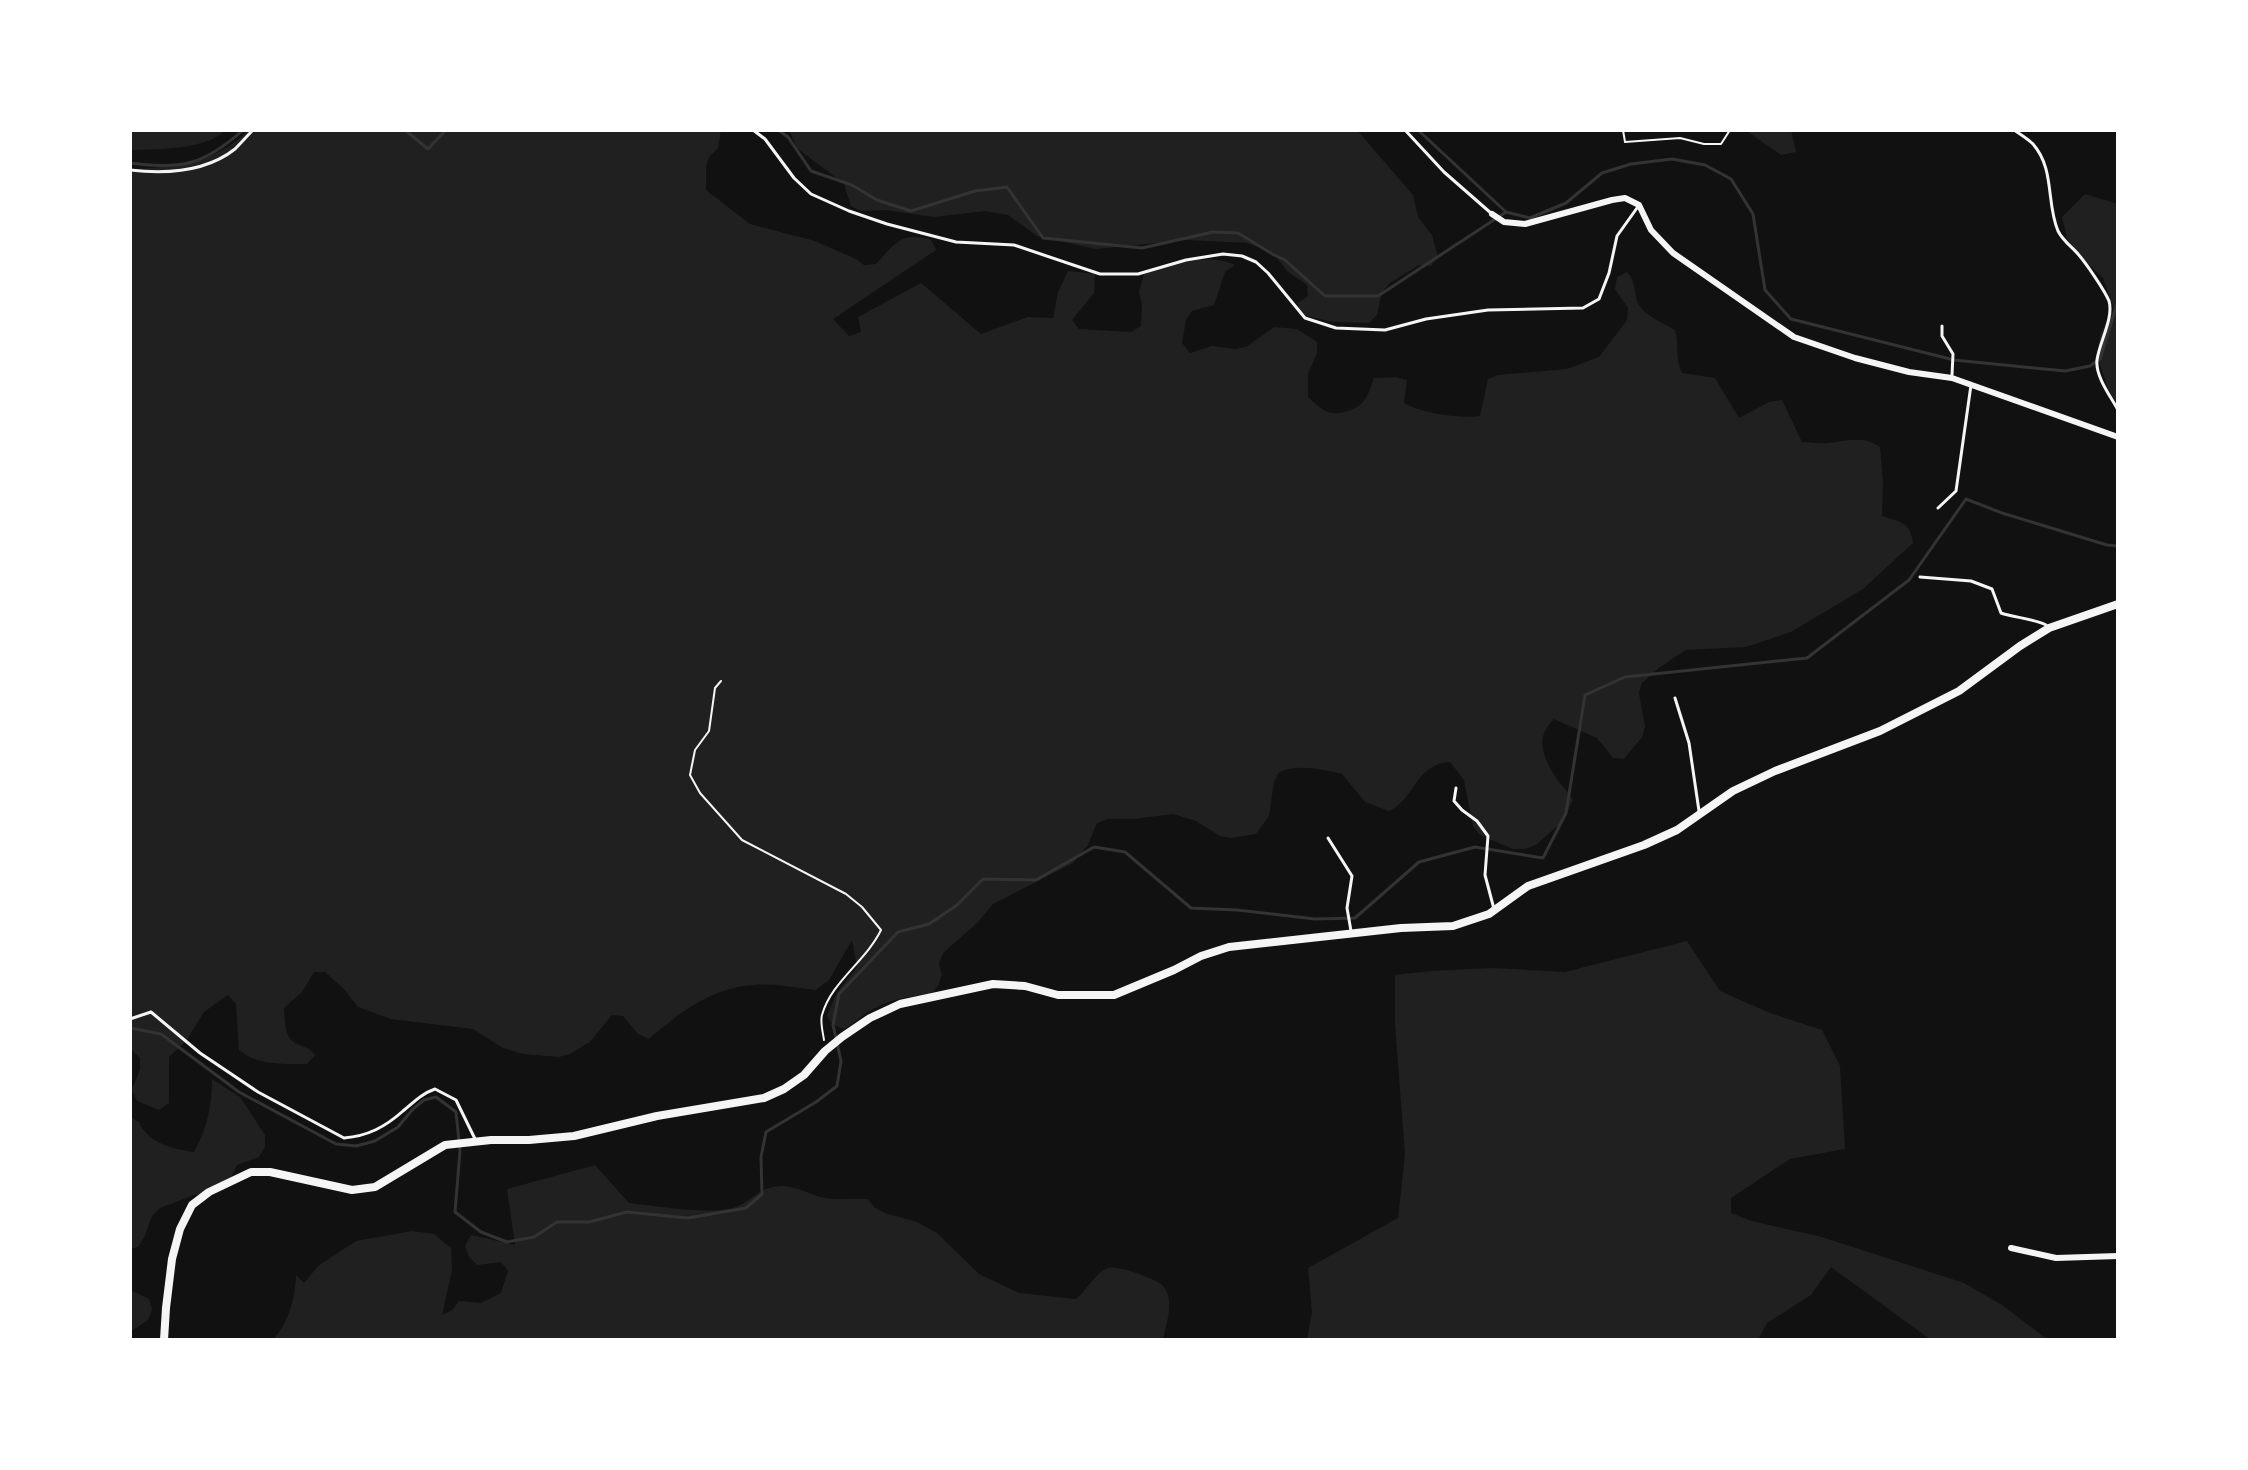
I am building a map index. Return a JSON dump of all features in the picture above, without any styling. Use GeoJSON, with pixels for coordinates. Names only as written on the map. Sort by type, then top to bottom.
{"type":"FeatureCollection","features":[{"type":"Feature","properties":{"kind":"street"},"geometry":{"type":"LineString","coordinates":[[1492,214],[1504,222],[1525,224],[1625,198],[1639,205],[1651,230],[1673,253],[1794,337],[1855,358],[1909,372],[1952,378],[2118,437]]}},
{"type":"Feature","properties":{"kind":"street"},"geometry":{"type":"LineString","coordinates":[[164,1340],[172,1259],[180,1229],[192,1205],[209,1192],[251,1172],[270,1172],[352,1190],[375,1187],[445,1145],[574,1136],[657,1116],[764,1098],[804,1075],[825,1051],[870,1018],[900,1004],[993,984],[1025,986],[1058,995],[1114,995],[1201,956],[1229,947],[1401,928],[1453,926],[1489,914],[1528,886],[1644,845],[1677,830],[1721,798],[1760,778],[1880,731],[1959,691],[2049,628],[2118,604]]}},
{"type":"Feature","properties":{"kind":"street"},"geometry":{"type":"LineString","coordinates":[[2011,1248],[2056,1258],[2118,1256]]}},
{"type":"Feature","properties":{"kind":"lane"},"geometry":{"type":"LineString","coordinates":[[130,170],[163,173],[208,164],[234,150],[253,130]]}},
{"type":"Feature","properties":{"kind":"lane"},"geometry":{"type":"LineString","coordinates":[[753,130],[765,139],[794,178],[811,194],[887,224],[956,242],[1014,245],[1100,274],[1138,274],[1186,260],[1223,254],[1242,256],[1256,262],[1268,273],[1305,318],[1336,328],[1385,330],[1426,319],[1488,310],[1583,308],[1599,299],[1609,273],[1617,236],[1639,205]]}},
{"type":"Feature","properties":{"kind":"lane"},"geometry":{"type":"LineString","coordinates":[[1405,130],[1444,172],[1492,214]]}},
{"type":"Feature","properties":{"kind":"lane"},"geometry":{"type":"LineString","coordinates":[[2014,130],[2033,144],[2048,171],[2049,196],[2057,229],[2064,241],[2080,255],[2109,300],[2104,339],[2096,363],[2118,410]]}},
{"type":"Feature","properties":{"kind":"lane"},"geometry":{"type":"LineString","coordinates":[[1942,326],[1942,336],[1953,354],[1952,378]]}},
{"type":"Feature","properties":{"kind":"lane"},"geometry":{"type":"LineString","coordinates":[[1938,508],[1956,491],[1971,385]]}},
{"type":"Feature","properties":{"kind":"lane"},"geometry":{"type":"LineString","coordinates":[[1920,577],[1971,581],[1992,589],[2001,613],[2042,621],[2049,628]]}},
{"type":"Feature","properties":{"kind":"lane"},"geometry":{"type":"LineString","coordinates":[[1675,698],[1689,743],[1700,815]]}},
{"type":"Feature","properties":{"kind":"lane"},"geometry":{"type":"LineString","coordinates":[[1456,788],[1454,801],[1477,821],[1488,836],[1485,875],[1494,909]]}},
{"type":"Feature","properties":{"kind":"lane"},"geometry":{"type":"LineString","coordinates":[[1328,838],[1352,876],[1347,908],[1352,934]]}},
{"type":"Feature","properties":{"kind":"lane"},"geometry":{"type":"LineString","coordinates":[[130,1019],[151,1012],[200,1053],[258,1092],[344,1138],[360,1137],[376,1131],[422,1094],[435,1089],[456,1100],[476,1141]]}},
{"type":"Feature","properties":{"kind":"path"},"geometry":{"type":"LineString","coordinates":[[1623,130],[1625,142],[1680,138],[1704,144],[1721,144],[1730,130]]}},
{"type":"Feature","properties":{"kind":"path"},"geometry":{"type":"LineString","coordinates":[[721,681],[715,688],[709,731],[695,750],[690,775],[700,793],[742,840],[846,894],[862,907],[881,930],[873,946],[832,995],[821,1017],[825,1051]]}},
{"type":"Feature","properties":{"kind":"shaded area"},"geometry":{"type":"Polygon","coordinates":[[[130,130],[225,130],[217,137],[194,145],[130,150],[130,130]]]}},
{"type":"Feature","properties":{"kind":"shaded area"},"geometry":{"type":"Polygon","coordinates":[[[248,130],[721,130],[718,148],[709,157],[706,167],[706,190],[750,224],[815,241],[864,265],[876,264],[905,238],[931,240],[936,250],[833,319],[849,336],[861,332],[858,317],[921,283],[981,334],[1028,317],[1053,318],[1058,292],[1068,271],[1095,274],[1094,293],[1072,320],[1079,329],[1131,332],[1141,326],[1139,292],[1145,270],[1190,261],[1225,261],[1235,265],[1225,272],[1214,305],[1192,311],[1186,320],[1182,343],[1190,353],[1212,346],[1235,349],[1246,347],[1274,327],[1297,329],[1317,342],[1317,353],[1308,374],[1308,397],[1330,413],[1354,409],[1363,402],[1374,378],[1396,377],[1407,380],[1404,403],[1411,407],[1462,417],[1480,416],[1488,379],[1498,375],[1567,369],[1599,357],[1627,320],[1628,308],[1615,289],[1617,277],[1627,272],[1641,308],[1675,330],[1682,373],[1715,378],[1739,418],[1769,402],[1782,400],[1802,442],[1861,440],[1880,447],[1882,516],[1907,527],[1913,543],[1863,589],[1791,632],[1746,647],[1686,650],[1660,667],[1642,683],[1639,693],[1645,727],[1642,737],[1624,759],[1613,758],[1597,738],[1554,719],[1544,733],[1543,748],[1552,771],[1573,800],[1563,821],[1536,845],[1525,849],[1513,849],[1480,835],[1473,826],[1464,780],[1450,762],[1438,764],[1422,775],[1405,798],[1389,811],[1365,802],[1342,774],[1295,768],[1279,772],[1274,782],[1269,816],[1256,834],[1231,838],[1220,836],[1196,821],[1173,814],[1108,819],[1097,823],[1088,845],[1073,863],[993,904],[943,953],[939,964],[942,975],[930,995],[884,1004],[845,1029],[833,1025],[827,1016],[836,994],[857,967],[852,940],[829,980],[816,990],[761,985],[723,991],[696,1003],[649,1039],[638,1034],[623,1016],[612,1015],[590,1042],[559,1057],[523,1054],[503,1048],[473,1029],[391,1019],[358,1007],[325,972],[314,972],[302,992],[284,1008],[289,1038],[315,1055],[307,1064],[263,1061],[239,1050],[236,1004],[228,995],[204,1012],[186,1041],[169,1057],[169,1103],[159,1110],[137,1101],[132,1090],[140,1069],[140,1058],[130,1048],[130,169],[194,161],[237,141],[248,130]]]}},
{"type":"Feature","properties":{"kind":"shaded area"},"geometry":{"type":"Polygon","coordinates":[[[789,130],[1357,130],[1413,195],[1418,217],[1432,235],[1438,257],[1431,266],[1419,265],[1390,283],[1382,292],[1377,315],[1369,323],[1333,322],[1299,314],[1298,303],[1308,296],[1307,285],[1288,272],[1273,253],[1247,243],[1187,240],[1096,249],[1037,236],[1008,215],[985,211],[934,217],[886,210],[861,211],[851,206],[844,184],[797,148],[789,130]]]}},
{"type":"Feature","properties":{"kind":"shaded area"},"geometry":{"type":"Polygon","coordinates":[[[1745,130],[1791,130],[1796,152],[1781,155],[1745,130]]]}},
{"type":"Feature","properties":{"kind":"shaded area"},"geometry":{"type":"Polygon","coordinates":[[[2085,194],[2118,204],[2118,417],[2098,359],[2100,334],[2114,309],[2103,278],[2069,246],[2062,217],[2085,194]]]}},
{"type":"Feature","properties":{"kind":"shaded area"},"geometry":{"type":"Polygon","coordinates":[[[1687,941],[1720,991],[1770,1013],[1822,1030],[1840,1066],[1845,1149],[1790,1159],[1731,1198],[1731,1213],[1822,1237],[1964,1283],[2002,1305],[2048,1340],[1931,1340],[1831,1267],[1811,1295],[1767,1323],[1758,1340],[1307,1340],[1312,1312],[1308,1268],[1398,1218],[1405,1155],[1395,1024],[1395,975],[1493,968],[1565,972],[1687,941]]]}},
{"type":"Feature","properties":{"kind":"shaded area"},"geometry":{"type":"Polygon","coordinates":[[[212,1079],[240,1097],[265,1135],[265,1147],[259,1157],[237,1165],[227,1185],[218,1192],[194,1195],[160,1208],[152,1216],[138,1247],[130,1249],[130,1117],[139,1122],[155,1140],[169,1147],[194,1152],[208,1117],[212,1079]]]}},
{"type":"Feature","properties":{"kind":"shaded area"},"geometry":{"type":"Polygon","coordinates":[[[595,1165],[629,1203],[722,1210],[740,1205],[761,1191],[783,1186],[825,1198],[868,1199],[875,1208],[885,1213],[917,1222],[937,1233],[979,1274],[1019,1293],[1076,1299],[1108,1268],[1132,1272],[1157,1282],[1166,1290],[1169,1311],[1163,1340],[273,1340],[290,1310],[296,1275],[304,1283],[318,1266],[356,1241],[412,1231],[434,1234],[451,1248],[452,1270],[442,1315],[452,1310],[459,1301],[481,1303],[501,1293],[508,1271],[501,1262],[477,1265],[469,1257],[465,1246],[471,1235],[515,1245],[507,1189],[595,1165]]]}},
{"type":"Feature","properties":{"kind":"shaded area"},"geometry":{"type":"Polygon","coordinates":[[[130,1290],[149,1299],[152,1309],[148,1320],[130,1332],[130,1290]]]}},
{"type":"Feature","properties":{"kind":"waterway"},"geometry":{"type":"LineString","coordinates":[[130,163],[164,166],[191,162],[216,151],[243,130]]}},
{"type":"Feature","properties":{"kind":"waterway"},"geometry":{"type":"LineString","coordinates":[[405,130],[428,149],[446,130]]}},
{"type":"Feature","properties":{"kind":"waterway"},"geometry":{"type":"LineString","coordinates":[[778,130],[788,137],[811,171],[852,185],[877,200],[911,211],[975,191],[1007,187],[1043,238],[1142,248],[1213,232],[1238,233],[1285,260],[1325,296],[1378,296],[1506,212],[1530,218],[1566,203],[1602,173],[1631,164],[1672,159],[1705,165],[1731,179],[1753,214],[1765,290],[1791,319],[1954,360],[2065,371],[2090,366],[2100,359],[2118,301]]}},
{"type":"Feature","properties":{"kind":"waterway"},"geometry":{"type":"LineString","coordinates":[[1418,130],[1506,212]]}},
{"type":"Feature","properties":{"kind":"waterway"},"geometry":{"type":"LineString","coordinates":[[130,1028],[161,1034],[239,1092],[336,1144],[356,1146],[375,1141],[398,1127],[424,1100],[436,1097],[456,1112],[460,1151],[455,1212],[481,1232],[507,1242],[534,1237],[557,1222],[589,1222],[627,1212],[688,1218],[746,1208],[762,1194],[761,1157],[766,1132],[837,1086],[841,1061],[833,1025],[839,994],[898,932],[929,924],[957,905],[983,879],[1036,880],[1094,847],[1125,852],[1191,908],[1315,919],[1355,918],[1419,862],[1475,847],[1543,858],[1566,813],[1585,695],[1625,677],[1807,658],[1909,580],[1966,499],[2002,513],[2118,546]]}}]}
